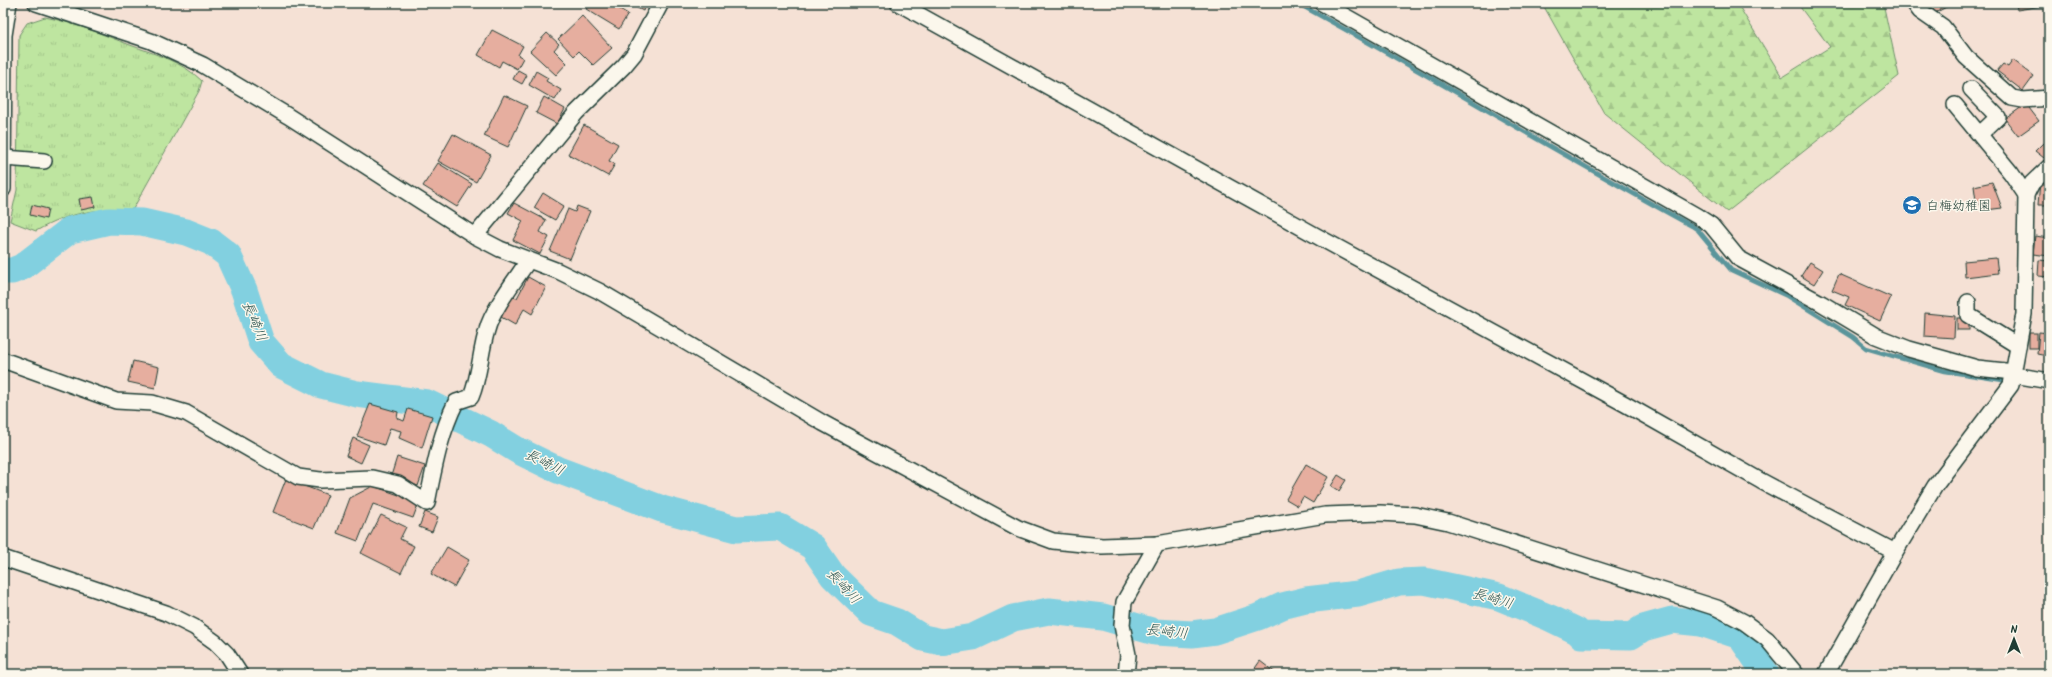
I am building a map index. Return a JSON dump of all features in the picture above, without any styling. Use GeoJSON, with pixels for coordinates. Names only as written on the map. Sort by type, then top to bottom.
{"type":"FeatureCollection","features":[{"type":"Feature","properties":{"kind":"street"},"geometry":{"type":"LineString","coordinates":[[3,189],[4,35],[9,3]]}},
{"type":"Feature","properties":{"kind":"street"},"geometry":{"type":"LineString","coordinates":[[36,3],[151,41],[203,65],[288,116],[475,236],[528,261],[558,271],[599,291],[823,423],[1018,528],[1053,541],[1102,546],[1157,544],[1325,515],[1380,513],[1415,515],[1448,522],[1717,608],[1744,622],[1767,639],[1796,674]]}},
{"type":"Feature","properties":{"kind":"street"},"geometry":{"type":"LineString","coordinates":[[475,236],[576,113],[624,66],[634,54],[661,3]]}},
{"type":"Feature","properties":{"kind":"street"},"geometry":{"type":"LineString","coordinates":[[898,3],[1324,240],[1618,400],[1761,481],[1895,552]]}},
{"type":"Feature","properties":{"kind":"street"},"geometry":{"type":"LineString","coordinates":[[1322,3],[1697,216],[1711,225],[1738,258],[1821,303],[1876,336],[1909,349],[1977,368],[2013,377],[2049,381]]}},
{"type":"Feature","properties":{"kind":"street"},"geometry":{"type":"LineString","coordinates":[[1914,3],[1920,11],[1943,27],[1966,57],[2012,98],[2023,100],[2049,98]]}},
{"type":"Feature","properties":{"kind":"street"},"geometry":{"type":"LineString","coordinates":[[1971,89],[1998,117],[1980,134]]}},
{"type":"Feature","properties":{"kind":"street"},"geometry":{"type":"LineString","coordinates":[[1955,106],[1980,134],[2011,173],[2026,196]]}},
{"type":"Feature","properties":{"kind":"street"},"geometry":{"type":"LineString","coordinates":[[4,158],[44,161]]}},
{"type":"Feature","properties":{"kind":"street"},"geometry":{"type":"LineString","coordinates":[[1826,674],[1895,552],[1935,486],[2013,377],[2018,346],[2023,328],[2026,297],[2026,196],[2032,183],[2049,166]]}},
{"type":"Feature","properties":{"kind":"street"},"geometry":{"type":"LineString","coordinates":[[3,360],[116,401],[152,403],[186,413],[298,477],[320,480],[372,478],[398,484],[427,503],[438,446],[447,420],[456,402],[471,397],[475,386],[487,328],[506,293],[528,261]]}},
{"type":"Feature","properties":{"kind":"street"},"geometry":{"type":"LineString","coordinates":[[1968,302],[1968,314],[2018,346]]}},
{"type":"Feature","properties":{"kind":"street"},"geometry":{"type":"LineString","coordinates":[[1126,674],[1128,655],[1122,625],[1124,602],[1157,544]]}},
{"type":"Feature","properties":{"kind":"street"},"geometry":{"type":"LineString","coordinates":[[3,558],[166,613],[194,627],[215,642],[227,654],[240,674]]}},
{"type":"Feature","properties":{"kind":"green space"},"geometry":{"type":"Polygon","coordinates":[[[1542,3],[1737,3],[1782,77],[1830,47],[1797,3],[1883,3],[1899,76],[1727,212],[1604,113],[1542,3]]]}},
{"type":"Feature","properties":{"kind":"green space"},"geometry":{"type":"Polygon","coordinates":[[[45,17],[88,29],[159,55],[186,69],[202,81],[199,91],[133,209],[83,213],[60,220],[36,231],[10,221],[17,190],[19,35],[27,23],[45,17]]]}},
{"type":"Feature","properties":{"kind":"building"},"geometry":{"type":"Polygon","coordinates":[[[590,3],[614,3],[613,5],[628,14],[619,29],[586,9],[590,3]]]}},
{"type":"Feature","properties":{"kind":"building"},"geometry":{"type":"Polygon","coordinates":[[[628,3],[647,3],[643,11],[628,3]]]}},
{"type":"Feature","properties":{"kind":"building"},"geometry":{"type":"Polygon","coordinates":[[[1930,3],[1952,3],[1952,4],[1935,13],[1930,3]]]}},
{"type":"Feature","properties":{"kind":"building"},"geometry":{"type":"Polygon","coordinates":[[[2016,3],[2042,3],[2042,6],[2017,10],[2016,3]]]}},
{"type":"Feature","properties":{"kind":"building"},"geometry":{"type":"Polygon","coordinates":[[[582,16],[612,48],[593,65],[579,51],[574,56],[558,39],[582,16]]]}},
{"type":"Feature","properties":{"kind":"building"},"geometry":{"type":"Polygon","coordinates":[[[492,30],[523,46],[518,55],[523,58],[517,69],[502,61],[499,67],[478,55],[492,30]]]}},
{"type":"Feature","properties":{"kind":"building"},"geometry":{"type":"Polygon","coordinates":[[[547,33],[559,44],[554,50],[567,63],[556,75],[530,51],[547,33]]]}},
{"type":"Feature","properties":{"kind":"building"},"geometry":{"type":"Polygon","coordinates":[[[2013,60],[2034,76],[2023,91],[1997,71],[2003,64],[2008,67],[2013,60]]]}},
{"type":"Feature","properties":{"kind":"building"},"geometry":{"type":"Polygon","coordinates":[[[518,70],[527,75],[522,84],[513,79],[518,70]]]}},
{"type":"Feature","properties":{"kind":"building"},"geometry":{"type":"Polygon","coordinates":[[[536,71],[548,78],[546,81],[561,90],[555,100],[529,85],[536,71]]]}},
{"type":"Feature","properties":{"kind":"building"},"geometry":{"type":"Polygon","coordinates":[[[504,95],[527,106],[508,147],[484,136],[504,95]]]}},
{"type":"Feature","properties":{"kind":"building"},"geometry":{"type":"Polygon","coordinates":[[[544,97],[565,109],[557,124],[536,113],[544,97]]]}},
{"type":"Feature","properties":{"kind":"building"},"geometry":{"type":"Polygon","coordinates":[[[2026,104],[2039,121],[2018,136],[2005,119],[2026,104]]]}},
{"type":"Feature","properties":{"kind":"building"},"geometry":{"type":"Polygon","coordinates":[[[584,125],[618,144],[609,161],[615,164],[608,176],[568,154],[584,125]]]}},
{"type":"Feature","properties":{"kind":"building"},"geometry":{"type":"Polygon","coordinates":[[[453,134],[491,155],[476,182],[438,161],[453,134]]]}},
{"type":"Feature","properties":{"kind":"building"},"geometry":{"type":"Polygon","coordinates":[[[2043,143],[2049,148],[2049,152],[2044,158],[2035,151],[2043,143]]]}},
{"type":"Feature","properties":{"kind":"building"},"geometry":{"type":"Polygon","coordinates":[[[438,163],[472,184],[457,207],[423,186],[438,163]]]}},
{"type":"Feature","properties":{"kind":"building"},"geometry":{"type":"Polygon","coordinates":[[[2040,181],[2049,182],[2049,205],[2038,205],[2040,181]]]}},
{"type":"Feature","properties":{"kind":"building"},"geometry":{"type":"Polygon","coordinates":[[[1992,182],[2002,208],[1986,210],[1976,201],[1974,186],[1992,182]]]}},
{"type":"Feature","properties":{"kind":"building"},"geometry":{"type":"Polygon","coordinates":[[[543,193],[564,206],[555,220],[534,208],[543,193]]]}},
{"type":"Feature","properties":{"kind":"building"},"geometry":{"type":"Polygon","coordinates":[[[93,197],[95,207],[81,210],[79,199],[93,197]]]}},
{"type":"Feature","properties":{"kind":"building"},"geometry":{"type":"Polygon","coordinates":[[[514,203],[546,220],[540,232],[549,237],[540,254],[513,240],[523,221],[508,213],[514,203]]]}},
{"type":"Feature","properties":{"kind":"building"},"geometry":{"type":"Polygon","coordinates":[[[32,205],[48,209],[46,219],[30,215],[32,205]]]}},
{"type":"Feature","properties":{"kind":"building"},"geometry":{"type":"Polygon","coordinates":[[[577,206],[590,211],[570,259],[550,251],[568,209],[575,212],[577,206]]]}},
{"type":"Feature","properties":{"kind":"building"},"geometry":{"type":"Polygon","coordinates":[[[2035,236],[2049,238],[2049,256],[2033,254],[2035,236]]]}},
{"type":"Feature","properties":{"kind":"building"},"geometry":{"type":"Polygon","coordinates":[[[1996,258],[1998,273],[1965,277],[1964,261],[1996,258]]]}},
{"type":"Feature","properties":{"kind":"building"},"geometry":{"type":"Polygon","coordinates":[[[2039,260],[2049,261],[2049,277],[2038,276],[2039,260]]]}},
{"type":"Feature","properties":{"kind":"building"},"geometry":{"type":"Polygon","coordinates":[[[1810,262],[1823,270],[1814,284],[1801,276],[1810,262]]]}},
{"type":"Feature","properties":{"kind":"building"},"geometry":{"type":"Polygon","coordinates":[[[1839,274],[1891,297],[1880,321],[1845,305],[1849,297],[1832,290],[1839,274]]]}},
{"type":"Feature","properties":{"kind":"building"},"geometry":{"type":"Polygon","coordinates":[[[528,277],[546,287],[532,314],[524,309],[515,325],[501,317],[512,297],[517,298],[528,277]]]}},
{"type":"Feature","properties":{"kind":"building"},"geometry":{"type":"Polygon","coordinates":[[[1925,313],[1955,316],[1954,338],[1924,336],[1925,313]]]}},
{"type":"Feature","properties":{"kind":"building"},"geometry":{"type":"Polygon","coordinates":[[[1957,318],[1969,318],[1969,330],[1957,330],[1957,318]]]}},
{"type":"Feature","properties":{"kind":"building"},"geometry":{"type":"Polygon","coordinates":[[[2039,332],[2049,333],[2049,361],[2046,361],[2047,356],[2037,354],[2039,332]]]}},
{"type":"Feature","properties":{"kind":"building"},"geometry":{"type":"Polygon","coordinates":[[[2029,333],[2037,333],[2037,348],[2029,348],[2029,333]]]}},
{"type":"Feature","properties":{"kind":"building"},"geometry":{"type":"Polygon","coordinates":[[[133,361],[159,367],[155,388],[128,382],[133,361]]]}},
{"type":"Feature","properties":{"kind":"building"},"geometry":{"type":"Polygon","coordinates":[[[370,404],[398,412],[397,418],[404,421],[408,409],[432,416],[422,448],[399,438],[401,431],[390,428],[384,445],[357,436],[370,404]]]}},
{"type":"Feature","properties":{"kind":"building"},"geometry":{"type":"Polygon","coordinates":[[[353,438],[369,445],[361,463],[346,456],[353,438]]]}},
{"type":"Feature","properties":{"kind":"building"},"geometry":{"type":"Polygon","coordinates":[[[397,457],[425,466],[418,486],[391,476],[397,457]]]}},
{"type":"Feature","properties":{"kind":"building"},"geometry":{"type":"Polygon","coordinates":[[[1306,464],[1328,477],[1313,503],[1303,497],[1298,506],[1286,499],[1306,464]]]}},
{"type":"Feature","properties":{"kind":"building"},"geometry":{"type":"Polygon","coordinates":[[[1338,475],[1346,480],[1339,491],[1331,486],[1338,475]]]}},
{"type":"Feature","properties":{"kind":"building"},"geometry":{"type":"Polygon","coordinates":[[[286,479],[328,495],[314,528],[273,512],[286,479]]]}},
{"type":"Feature","properties":{"kind":"building"},"geometry":{"type":"Polygon","coordinates":[[[373,486],[419,502],[413,518],[373,504],[358,541],[337,533],[350,498],[373,486]]]}},
{"type":"Feature","properties":{"kind":"building"},"geometry":{"type":"Polygon","coordinates":[[[425,512],[438,517],[432,532],[419,527],[425,512]]]}},
{"type":"Feature","properties":{"kind":"building"},"geometry":{"type":"Polygon","coordinates":[[[381,515],[406,527],[400,539],[414,546],[401,573],[361,553],[381,515]]]}},
{"type":"Feature","properties":{"kind":"building"},"geometry":{"type":"Polygon","coordinates":[[[447,547],[469,560],[454,587],[431,574],[447,547]]]}},
{"type":"Feature","properties":{"kind":"building"},"geometry":{"type":"Polygon","coordinates":[[[1260,661],[1277,674],[1251,674],[1260,661]]]}},
{"type":"Feature","properties":{"kind":"waterway"},"geometry":{"type":"LineString","coordinates":[[1297,3],[1692,226],[1698,230],[1731,270],[1787,296],[1853,337],[1866,348],[1945,371],[2009,381]]}},
{"type":"Feature","properties":{"kind":"waterway","name":"長崎川"},"geometry":{"type":"LineString","coordinates":[[3,271],[12,271],[22,267],[70,230],[109,221],[142,222],[186,232],[211,242],[228,255],[244,290],[261,342],[281,365],[321,385],[357,394],[427,403],[491,434],[517,450],[558,470],[662,509],[736,529],[780,527],[813,547],[833,576],[871,613],[897,622],[923,638],[942,642],[973,637],[1013,618],[1049,611],[1103,617],[1155,632],[1192,634],[1215,631],[1258,617],[1282,606],[1306,600],[1358,594],[1399,582],[1424,581],[1499,597],[1550,618],[1577,631],[1581,635],[1631,636],[1643,628],[1672,620],[1701,623],[1740,636],[1766,674]]}},
{"type":"Feature","properties":{"kind":"place","name":"白梅幼稚園"},"geometry":{"type":"Point","coordinates":[1912,205]}}]}
